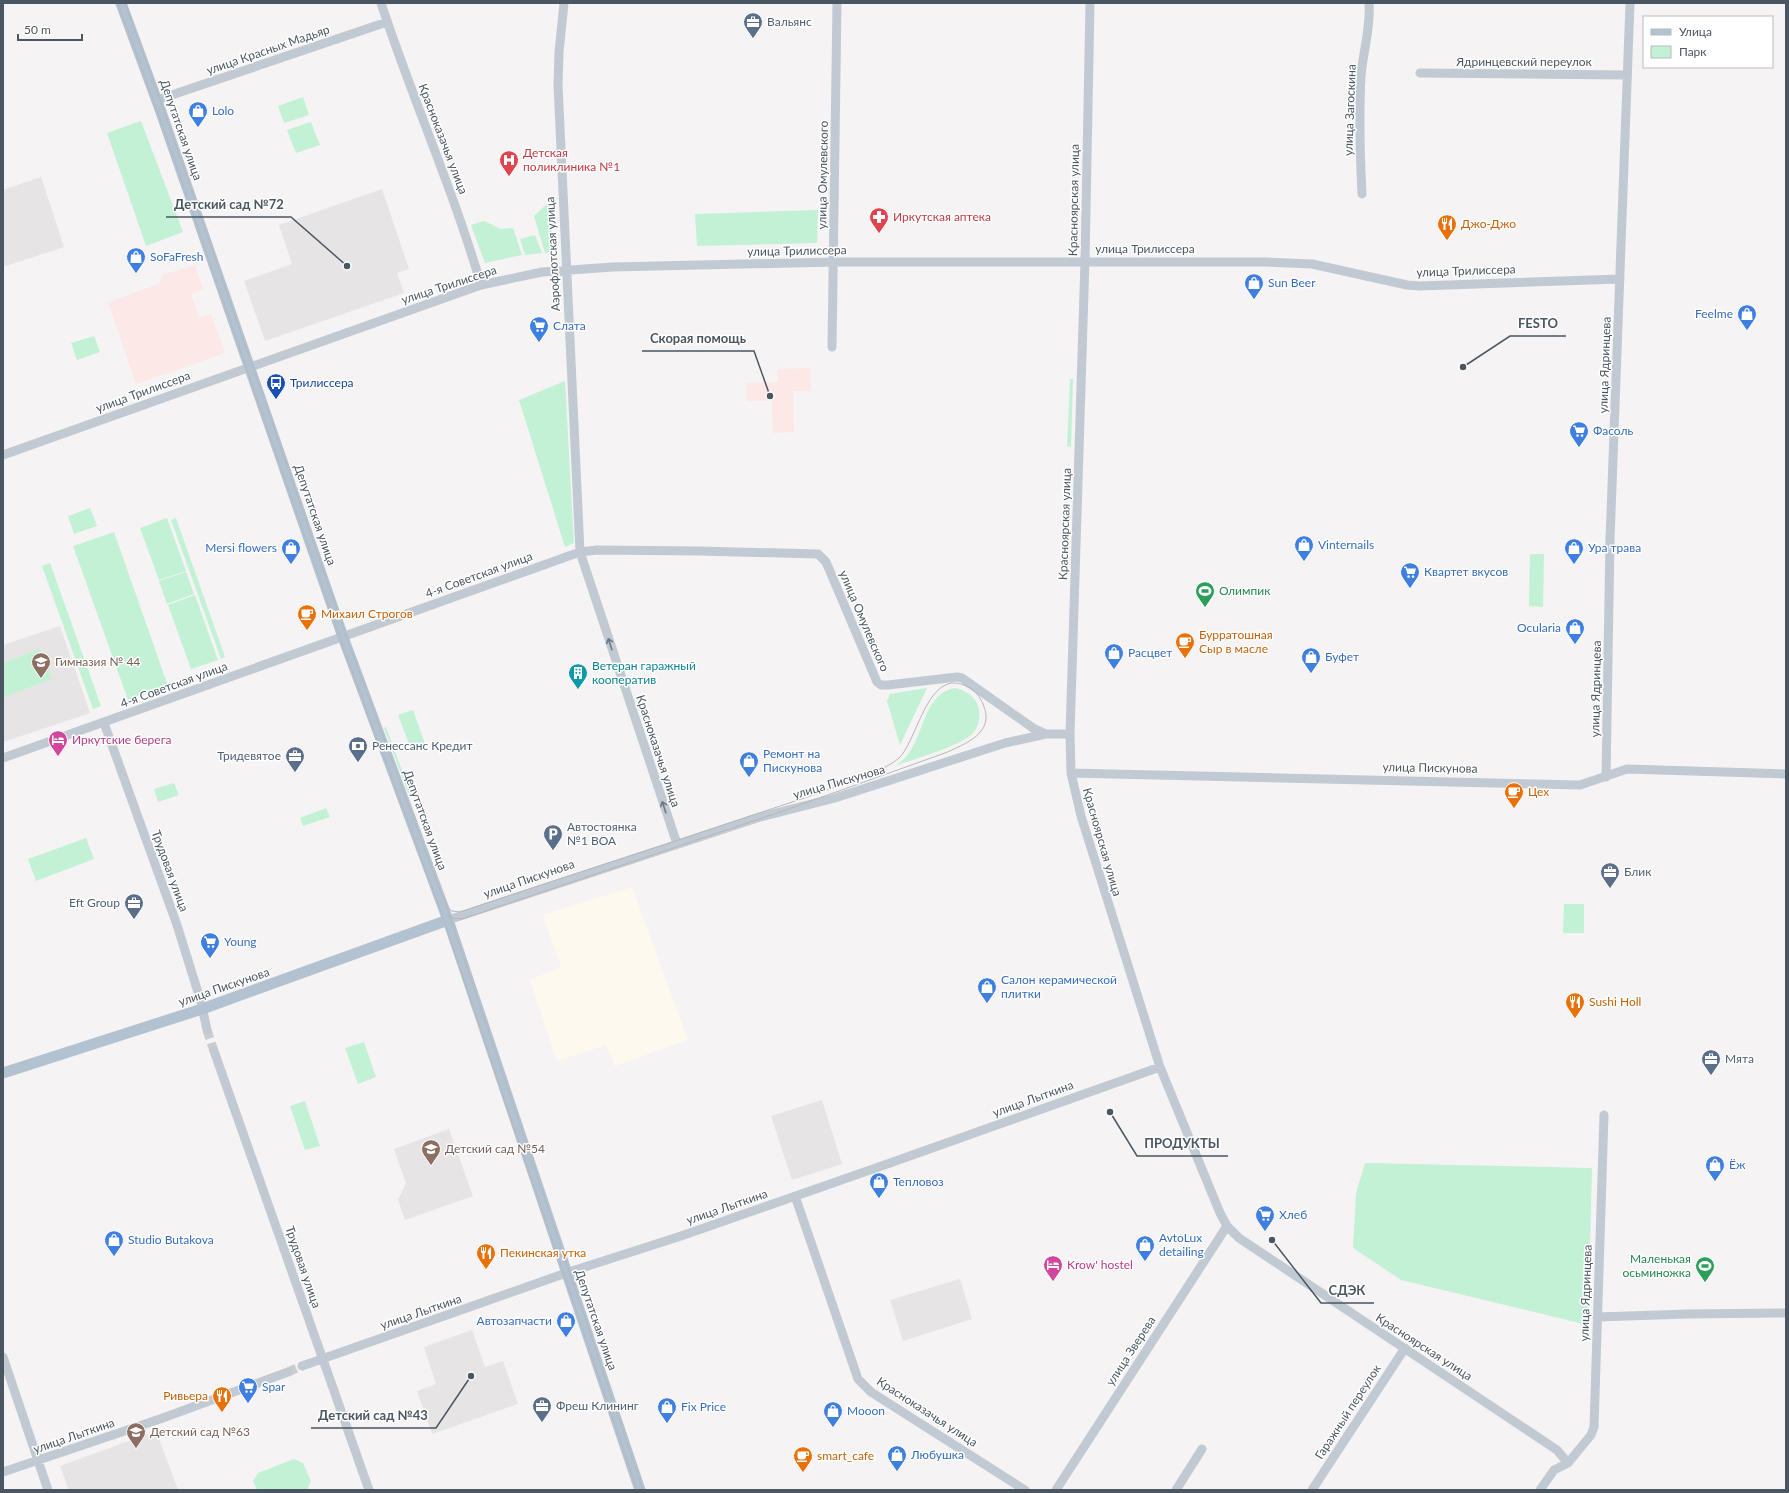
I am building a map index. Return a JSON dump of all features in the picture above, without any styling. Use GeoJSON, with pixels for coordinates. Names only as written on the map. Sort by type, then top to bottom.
{"type":"FeatureCollection","features":[{"type":"Feature","properties":{"kind":"main road","name":"Депутатская улица"},"geometry":{"type":"LineString","coordinates":[[122,3],[343,637],[448,920],[640,1490]]}},
{"type":"Feature","properties":{"kind":"main road","name":"улица Пискунова"},"geometry":{"type":"LineString","coordinates":[[3,1073],[202,1008],[448,920]]}},
{"type":"Feature","properties":{"kind":"street","name":"Красноказачья улица"},"geometry":{"type":"LineString","coordinates":[[381,3],[463,224],[481,284]]}},
{"type":"Feature","properties":{"kind":"street","name":"Аэрофлотская улица"},"geometry":{"type":"LineString","coordinates":[[564,3],[559,52],[558,85],[580,552]]}},
{"type":"Feature","properties":{"kind":"street","name":"улица Омулевского"},"geometry":{"type":"LineString","coordinates":[[832,347],[837,3]]}},
{"type":"Feature","properties":{"kind":"street","name":"Красноярская улица"},"geometry":{"type":"LineString","coordinates":[[1090,3],[1085,261],[1070,734],[1071,773],[1080,816],[1160,1067],[1218,1208],[1227,1226],[1239,1238],[1557,1450],[1568,1463]]}},
{"type":"Feature","properties":{"kind":"street","name":"улица Загоскина"},"geometry":{"type":"LineString","coordinates":[[1362,194],[1359,127],[1362,73],[1370,16],[1369,3]]}},
{"type":"Feature","properties":{"kind":"street","name":"улица Ядринцева"},"geometry":{"type":"LineString","coordinates":[[1606,777],[1610,540],[1630,3]]}},
{"type":"Feature","properties":{"kind":"street","name":"улица Красных Мадьяр"},"geometry":{"type":"LineString","coordinates":[[157,100],[387,22]]}},
{"type":"Feature","properties":{"kind":"street","name":"Ядринцевский переулок"},"geometry":{"type":"LineString","coordinates":[[1420,74],[1627,75]]}},
{"type":"Feature","properties":{"kind":"street","name":"улица Трилиссера"},"geometry":{"type":"LineString","coordinates":[[3,455],[481,284],[542,272],[613,267],[834,262],[1257,262],[1312,264],[1399,283],[1420,286],[1620,279]]}},
{"type":"Feature","properties":{"kind":"street","name":"4-я Советская улица"},"geometry":{"type":"LineString","coordinates":[[3,758],[580,552],[597,550],[692,550],[818,554]]}},
{"type":"Feature","properties":{"kind":"street","name":"Красноказачья улица"},"geometry":{"type":"LineString","coordinates":[[580,552],[677,844]]}},
{"type":"Feature","properties":{"kind":"street","name":"улица Омулевского"},"geometry":{"type":"LineString","coordinates":[[818,554],[826,562],[876,682],[881,685],[888,685],[957,677],[962,678],[1033,728],[1046,734]]}},
{"type":"Feature","properties":{"kind":"street","name":"Трудовая улица"},"geometry":{"type":"LineString","coordinates":[[104,723],[177,926],[202,1008],[207,1030]]}},
{"type":"Feature","properties":{"kind":"street","name":"улица Пискунова"},"geometry":{"type":"LineString","coordinates":[[448,920],[757,818],[835,798],[1004,743],[1046,734],[1070,734]]}},
{"type":"Feature","properties":{"kind":"street","name":"улица Пискунова"},"geometry":{"type":"LineString","coordinates":[[1071,773],[1580,785],[1627,769],[1786,774]]}},
{"type":"Feature","properties":{"kind":"street","name":"Трудовая улица"},"geometry":{"type":"LineString","coordinates":[[214,1051],[369,1490]]}},
{"type":"Feature","properties":{"kind":"street","name":"улица Лыткина"},"geometry":{"type":"LineString","coordinates":[[302,1366],[566,1273],[681,1236],[1160,1067]]}},
{"type":"Feature","properties":{"kind":"street","name":"улица Ядринцева"},"geometry":{"type":"LineString","coordinates":[[1540,1490],[1554,1470],[1568,1463],[1591,1435],[1594,1427],[1604,1115]]}},
{"type":"Feature","properties":{"kind":"street","name":"Красноказачья улица"},"geometry":{"type":"LineString","coordinates":[[795,1196],[858,1379],[871,1392],[1025,1490]]}},
{"type":"Feature","properties":{"kind":"street","name":"улица Зверева"},"geometry":{"type":"LineString","coordinates":[[1056,1490],[1227,1226]]}},
{"type":"Feature","properties":{"kind":"street"},"geometry":{"type":"LineString","coordinates":[[1597,1317],[1786,1313]]}},
{"type":"Feature","properties":{"kind":"street","name":"Гаражный переулок"},"geometry":{"type":"LineString","coordinates":[[1312,1490],[1405,1348]]}},
{"type":"Feature","properties":{"kind":"street"},"geometry":{"type":"LineString","coordinates":[[3,1357],[48,1490]]}},
{"type":"Feature","properties":{"kind":"street","name":"улица Лыткина"},"geometry":{"type":"LineString","coordinates":[[3,1472],[160,1419],[288,1372]]}},
{"type":"Feature","properties":{"kind":"street"},"geometry":{"type":"LineString","coordinates":[[1176,1490],[1202,1449]]}},
{"type":"Feature","properties":{"kind":"shaded area"},"geometry":{"type":"Polygon","coordinates":[[[41,177],[64,247],[3,267],[3,190],[41,177]]]}},
{"type":"Feature","properties":{"kind":"shaded area"},"geometry":{"type":"Polygon","coordinates":[[[382,189],[409,269],[397,273],[404,293],[265,341],[244,281],[292,264],[279,225],[382,189]]]}},
{"type":"Feature","properties":{"kind":"shaded area"},"geometry":{"type":"Polygon","coordinates":[[[195,265],[203,289],[191,294],[199,318],[211,314],[225,353],[136,384],[108,302],[159,284],[162,275],[195,265]]]}},
{"type":"Feature","properties":{"kind":"shaded area"},"geometry":{"type":"Polygon","coordinates":[[[810,368],[811,391],[793,391],[794,432],[773,433],[772,401],[747,401],[746,383],[778,382],[778,369],[810,368]]]}},
{"type":"Feature","properties":{"kind":"shaded area","name":"Гимназия № 44"},"geometry":{"type":"Polygon","coordinates":[[[60,626],[90,713],[3,742],[3,645],[60,626]]]}},
{"type":"Feature","properties":{"kind":"shaded area"},"geometry":{"type":"Polygon","coordinates":[[[632,887],[688,1040],[615,1066],[606,1045],[557,1061],[530,980],[561,967],[543,915],[632,887]]]}},
{"type":"Feature","properties":{"kind":"shaded area"},"geometry":{"type":"Polygon","coordinates":[[[822,1100],[842,1164],[792,1180],[771,1116],[822,1100]]]}},
{"type":"Feature","properties":{"kind":"shaded area","name":"Детский сад №54"},"geometry":{"type":"Polygon","coordinates":[[[449,1129],[473,1196],[405,1220],[398,1200],[406,1183],[394,1149],[449,1129]]]}},
{"type":"Feature","properties":{"kind":"shaded area"},"geometry":{"type":"Polygon","coordinates":[[[960,1279],[972,1319],[903,1341],[890,1300],[960,1279]]]}},
{"type":"Feature","properties":{"kind":"shaded area"},"geometry":{"type":"Polygon","coordinates":[[[472,1330],[485,1367],[503,1361],[518,1404],[432,1434],[417,1391],[436,1384],[424,1347],[472,1330]]]}},
{"type":"Feature","properties":{"kind":"shaded area","name":"Детский сад №63"},"geometry":{"type":"Polygon","coordinates":[[[156,1431],[178,1490],[69,1490],[60,1466],[156,1431]]]}},
{"type":"Feature","properties":{"kind":"green space"},"geometry":{"type":"Polygon","coordinates":[[[303,97],[309,115],[284,123],[278,106],[303,97]]]}},
{"type":"Feature","properties":{"kind":"green space"},"geometry":{"type":"Polygon","coordinates":[[[141,121],[183,232],[146,246],[107,133],[141,121]]]}},
{"type":"Feature","properties":{"kind":"green space"},"geometry":{"type":"Polygon","coordinates":[[[311,122],[320,145],[296,153],[287,130],[311,122]]]}},
{"type":"Feature","properties":{"kind":"green space"},"geometry":{"type":"Polygon","coordinates":[[[550,201],[553,251],[545,253],[534,216],[550,201]]]}},
{"type":"Feature","properties":{"kind":"green space"},"geometry":{"type":"Polygon","coordinates":[[[818,210],[817,243],[697,246],[695,214],[818,210]]]}},
{"type":"Feature","properties":{"kind":"green space"},"geometry":{"type":"Polygon","coordinates":[[[484,221],[501,229],[513,228],[522,255],[485,263],[471,225],[484,221]]]}},
{"type":"Feature","properties":{"kind":"green space"},"geometry":{"type":"Polygon","coordinates":[[[535,235],[542,253],[525,255],[520,239],[535,235]]]}},
{"type":"Feature","properties":{"kind":"green space"},"geometry":{"type":"Polygon","coordinates":[[[94,336],[100,352],[77,360],[71,343],[94,336]]]}},
{"type":"Feature","properties":{"kind":"green space"},"geometry":{"type":"Polygon","coordinates":[[[1070,379],[1073,379],[1071,447],[1067,446],[1070,379]]]}},
{"type":"Feature","properties":{"kind":"green space"},"geometry":{"type":"Polygon","coordinates":[[[565,381],[574,543],[565,547],[519,400],[565,381]]]}},
{"type":"Feature","properties":{"kind":"green space"},"geometry":{"type":"Polygon","coordinates":[[[90,508],[97,526],[74,534],[68,516],[90,508]]]}},
{"type":"Feature","properties":{"kind":"green space"},"geometry":{"type":"Polygon","coordinates":[[[167,518],[186,571],[159,580],[140,528],[167,518]]]}},
{"type":"Feature","properties":{"kind":"green space"},"geometry":{"type":"Polygon","coordinates":[[[176,518],[225,657],[221,659],[171,520],[176,518]]]}},
{"type":"Feature","properties":{"kind":"green space"},"geometry":{"type":"Polygon","coordinates":[[[114,532],[168,686],[128,700],[73,546],[114,532]]]}},
{"type":"Feature","properties":{"kind":"green space"},"geometry":{"type":"Polygon","coordinates":[[[1530,554],[1544,554],[1543,607],[1529,606],[1530,554]]]}},
{"type":"Feature","properties":{"kind":"green space"},"geometry":{"type":"Polygon","coordinates":[[[50,563],[101,706],[93,709],[42,566],[50,563]]]}},
{"type":"Feature","properties":{"kind":"green space"},"geometry":{"type":"Polygon","coordinates":[[[186,572],[194,594],[167,604],[159,581],[186,572]]]}},
{"type":"Feature","properties":{"kind":"green space"},"geometry":{"type":"Polygon","coordinates":[[[195,595],[218,660],[191,669],[168,605],[195,595]]]}},
{"type":"Feature","properties":{"kind":"green space"},"geometry":{"type":"Polygon","coordinates":[[[40,649],[52,679],[3,697],[3,663],[40,649]]]}},
{"type":"Feature","properties":{"kind":"green space"},"geometry":{"type":"Polygon","coordinates":[[[927,688],[900,745],[887,701],[890,694],[927,688]]]}},
{"type":"Feature","properties":{"kind":"green space"},"geometry":{"type":"Polygon","coordinates":[[[955,688],[969,694],[977,702],[979,716],[977,727],[974,732],[960,742],[949,747],[895,766],[905,758],[911,749],[925,717],[936,698],[944,692],[955,688]]]}},
{"type":"Feature","properties":{"kind":"green space"},"geometry":{"type":"Polygon","coordinates":[[[413,710],[425,744],[411,749],[398,715],[413,710]]]}},
{"type":"Feature","properties":{"kind":"green space"},"geometry":{"type":"Polygon","coordinates":[[[386,727],[410,792],[408,793],[384,728],[386,727]]]}},
{"type":"Feature","properties":{"kind":"green space"},"geometry":{"type":"Polygon","coordinates":[[[174,783],[179,795],[158,802],[154,789],[174,783]]]}},
{"type":"Feature","properties":{"kind":"green space"},"geometry":{"type":"Polygon","coordinates":[[[326,808],[330,817],[303,826],[300,818],[326,808]]]}},
{"type":"Feature","properties":{"kind":"green space"},"geometry":{"type":"Polygon","coordinates":[[[86,838],[94,859],[36,881],[28,859],[86,838]]]}},
{"type":"Feature","properties":{"kind":"green space"},"geometry":{"type":"Polygon","coordinates":[[[1564,904],[1584,904],[1584,933],[1563,933],[1564,904]]]}},
{"type":"Feature","properties":{"kind":"green space"},"geometry":{"type":"Polygon","coordinates":[[[364,1042],[376,1077],[358,1084],[345,1048],[364,1042]]]}},
{"type":"Feature","properties":{"kind":"green space"},"geometry":{"type":"Polygon","coordinates":[[[305,1101],[320,1146],[305,1150],[290,1106],[305,1101]]]}},
{"type":"Feature","properties":{"kind":"green space"},"geometry":{"type":"Polygon","coordinates":[[[1365,1163],[1592,1168],[1588,1325],[1401,1280],[1353,1248],[1356,1193],[1365,1163]]]}},
{"type":"Feature","properties":{"kind":"green space"},"geometry":{"type":"Polygon","coordinates":[[[294,1459],[303,1463],[311,1481],[307,1490],[257,1490],[253,1481],[258,1473],[294,1459]]]}},
{"type":"Feature","properties":{"kind":"tunnel"},"geometry":{"type":"LineString","coordinates":[[207,1030],[214,1051]]}},
{"type":"Feature","properties":{"kind":"tunnel"},"geometry":{"type":"LineString","coordinates":[[288,1372],[302,1366]]}},
{"type":"Feature","properties":{"kind":"tram line"},"geometry":{"type":"LineString","coordinates":[[118,3],[158,113],[340,638],[440,909],[637,1490]]}},
{"type":"Feature","properties":{"kind":"tram line"},"geometry":{"type":"LineString","coordinates":[[125,3],[164,111],[346,636],[450,917],[643,1490]]}},
{"type":"Feature","properties":{"kind":"tram line"},"geometry":{"type":"LineString","coordinates":[[446,906],[452,911],[460,912],[811,796],[879,770],[895,762],[906,749],[926,708],[934,695],[943,686],[954,683],[968,687],[977,694],[983,704],[986,714],[985,723],[982,730],[961,746],[945,753],[783,811],[462,919],[453,918],[447,915]]}},
{"type":"Feature","properties":{"kind":"place","name":"Вальянс"},"geometry":{"type":"Point","coordinates":[753,39]}},
{"type":"Feature","properties":{"kind":"place","name":"Lolo"},"geometry":{"type":"Point","coordinates":[198,128]}},
{"type":"Feature","properties":{"kind":"place","name":"Детская поликлиника №1"},"geometry":{"type":"Point","coordinates":[509,177]}},
{"type":"Feature","properties":{"kind":"place","name":"Иркутская аптека"},"geometry":{"type":"Point","coordinates":[879,234]}},
{"type":"Feature","properties":{"kind":"place","name":"Джо-Джо"},"geometry":{"type":"Point","coordinates":[1447,241]}},
{"type":"Feature","properties":{"kind":"place","name":"Детский сад №72"},"geometry":{"type":"Point","coordinates":[347,266]}},
{"type":"Feature","properties":{"kind":"place","name":"SoFaFresh"},"geometry":{"type":"Point","coordinates":[136,274]}},
{"type":"Feature","properties":{"kind":"place","name":"Sun Beer"},"geometry":{"type":"Point","coordinates":[1254,300]}},
{"type":"Feature","properties":{"kind":"place","name":"Feelme"},"geometry":{"type":"Point","coordinates":[1747,331]}},
{"type":"Feature","properties":{"kind":"place","name":"Слата"},"geometry":{"type":"Point","coordinates":[539,343]}},
{"type":"Feature","properties":{"kind":"place","name":"FESTO"},"geometry":{"type":"Point","coordinates":[1463,367]}},
{"type":"Feature","properties":{"kind":"place","name":"Скорая помощь"},"geometry":{"type":"Point","coordinates":[770,396]}},
{"type":"Feature","properties":{"kind":"place","name":"Трилиссера"},"geometry":{"type":"Point","coordinates":[276,400]}},
{"type":"Feature","properties":{"kind":"place","name":"Фасоль"},"geometry":{"type":"Point","coordinates":[1579,448]}},
{"type":"Feature","properties":{"kind":"place","name":"Vinternails"},"geometry":{"type":"Point","coordinates":[1304,562]}},
{"type":"Feature","properties":{"kind":"place","name":"Mersi flowers"},"geometry":{"type":"Point","coordinates":[291,565]}},
{"type":"Feature","properties":{"kind":"place","name":"Ура трава"},"geometry":{"type":"Point","coordinates":[1574,565]}},
{"type":"Feature","properties":{"kind":"place","name":"Квартет вкусов"},"geometry":{"type":"Point","coordinates":[1410,589]}},
{"type":"Feature","properties":{"kind":"place","name":"Олимпик"},"geometry":{"type":"Point","coordinates":[1205,608]}},
{"type":"Feature","properties":{"kind":"place","name":"Михаил Строгов"},"geometry":{"type":"Point","coordinates":[307,631]}},
{"type":"Feature","properties":{"kind":"place","name":"Ocularia"},"geometry":{"type":"Point","coordinates":[1575,645]}},
{"type":"Feature","properties":{"kind":"place","name":"Бурратошная Сыр в масле"},"geometry":{"type":"Point","coordinates":[1185,659]}},
{"type":"Feature","properties":{"kind":"place","name":"Расцвет"},"geometry":{"type":"Point","coordinates":[1114,670]}},
{"type":"Feature","properties":{"kind":"place","name":"Буфет"},"geometry":{"type":"Point","coordinates":[1311,674]}},
{"type":"Feature","properties":{"kind":"place","name":"Гимназия № 44"},"geometry":{"type":"Point","coordinates":[41,679]}},
{"type":"Feature","properties":{"kind":"place","name":"Ветеран гаражный кооператив"},"geometry":{"type":"Point","coordinates":[578,690]}},
{"type":"Feature","properties":{"kind":"place","name":"Иркутские берега"},"geometry":{"type":"Point","coordinates":[58,757]}},
{"type":"Feature","properties":{"kind":"place","name":"Ренессанс Кредит"},"geometry":{"type":"Point","coordinates":[358,763]}},
{"type":"Feature","properties":{"kind":"place","name":"Тридевятое"},"geometry":{"type":"Point","coordinates":[295,773]}},
{"type":"Feature","properties":{"kind":"place","name":"Ремонт на Пискунова"},"geometry":{"type":"Point","coordinates":[749,778]}},
{"type":"Feature","properties":{"kind":"place","name":"Цех"},"geometry":{"type":"Point","coordinates":[1514,809]}},
{"type":"Feature","properties":{"kind":"place","name":"Автостоянка №1 ВОА"},"geometry":{"type":"Point","coordinates":[553,851]}},
{"type":"Feature","properties":{"kind":"place","name":"Блик"},"geometry":{"type":"Point","coordinates":[1610,889]}},
{"type":"Feature","properties":{"kind":"place","name":"Eft Group"},"geometry":{"type":"Point","coordinates":[134,920]}},
{"type":"Feature","properties":{"kind":"place","name":"Young"},"geometry":{"type":"Point","coordinates":[210,959]}},
{"type":"Feature","properties":{"kind":"place","name":"Салон керамической плитки"},"geometry":{"type":"Point","coordinates":[987,1004]}},
{"type":"Feature","properties":{"kind":"place","name":"Sushi Holl"},"geometry":{"type":"Point","coordinates":[1575,1019]}},
{"type":"Feature","properties":{"kind":"place","name":"Мята"},"geometry":{"type":"Point","coordinates":[1711,1076]}},
{"type":"Feature","properties":{"kind":"place","name":"ПРОДУКТЫ"},"geometry":{"type":"Point","coordinates":[1110,1112]}},
{"type":"Feature","properties":{"kind":"place","name":"Детский сад №54"},"geometry":{"type":"Point","coordinates":[431,1166]}},
{"type":"Feature","properties":{"kind":"place","name":"Ёж"},"geometry":{"type":"Point","coordinates":[1715,1182]}},
{"type":"Feature","properties":{"kind":"place","name":"Тепловоз"},"geometry":{"type":"Point","coordinates":[879,1199]}},
{"type":"Feature","properties":{"kind":"place","name":"Хлеб"},"geometry":{"type":"Point","coordinates":[1265,1232]}},
{"type":"Feature","properties":{"kind":"place","name":"СДЭК"},"geometry":{"type":"Point","coordinates":[1272,1240]}},
{"type":"Feature","properties":{"kind":"place","name":"Studio Butakova"},"geometry":{"type":"Point","coordinates":[114,1257]}},
{"type":"Feature","properties":{"kind":"place","name":"AvtoLux detailing"},"geometry":{"type":"Point","coordinates":[1145,1262]}},
{"type":"Feature","properties":{"kind":"place","name":"Пекинская утка"},"geometry":{"type":"Point","coordinates":[486,1270]}},
{"type":"Feature","properties":{"kind":"place","name":"Krow' hostel"},"geometry":{"type":"Point","coordinates":[1053,1282]}},
{"type":"Feature","properties":{"kind":"place","name":"Маленькая осьминожка"},"geometry":{"type":"Point","coordinates":[1705,1283]}},
{"type":"Feature","properties":{"kind":"place","name":"Автозапчасти"},"geometry":{"type":"Point","coordinates":[566,1338]}},
{"type":"Feature","properties":{"kind":"place","name":"Детский сад №43"},"geometry":{"type":"Point","coordinates":[471,1376]}},
{"type":"Feature","properties":{"kind":"place","name":"Spar"},"geometry":{"type":"Point","coordinates":[248,1404]}},
{"type":"Feature","properties":{"kind":"place","name":"Ривьера"},"geometry":{"type":"Point","coordinates":[222,1413]}},
{"type":"Feature","properties":{"kind":"place","name":"Фрeш Клининг"},"geometry":{"type":"Point","coordinates":[542,1423]}},
{"type":"Feature","properties":{"kind":"place","name":"Fix Price"},"geometry":{"type":"Point","coordinates":[667,1424]}},
{"type":"Feature","properties":{"kind":"place","name":"Mooon"},"geometry":{"type":"Point","coordinates":[833,1428]}},
{"type":"Feature","properties":{"kind":"place","name":"Детский сад №63"},"geometry":{"type":"Point","coordinates":[136,1449]}},
{"type":"Feature","properties":{"kind":"place","name":"Любушка"},"geometry":{"type":"Point","coordinates":[897,1472]}},
{"type":"Feature","properties":{"kind":"place","name":"smart_cafe"},"geometry":{"type":"Point","coordinates":[803,1473]}}]}
